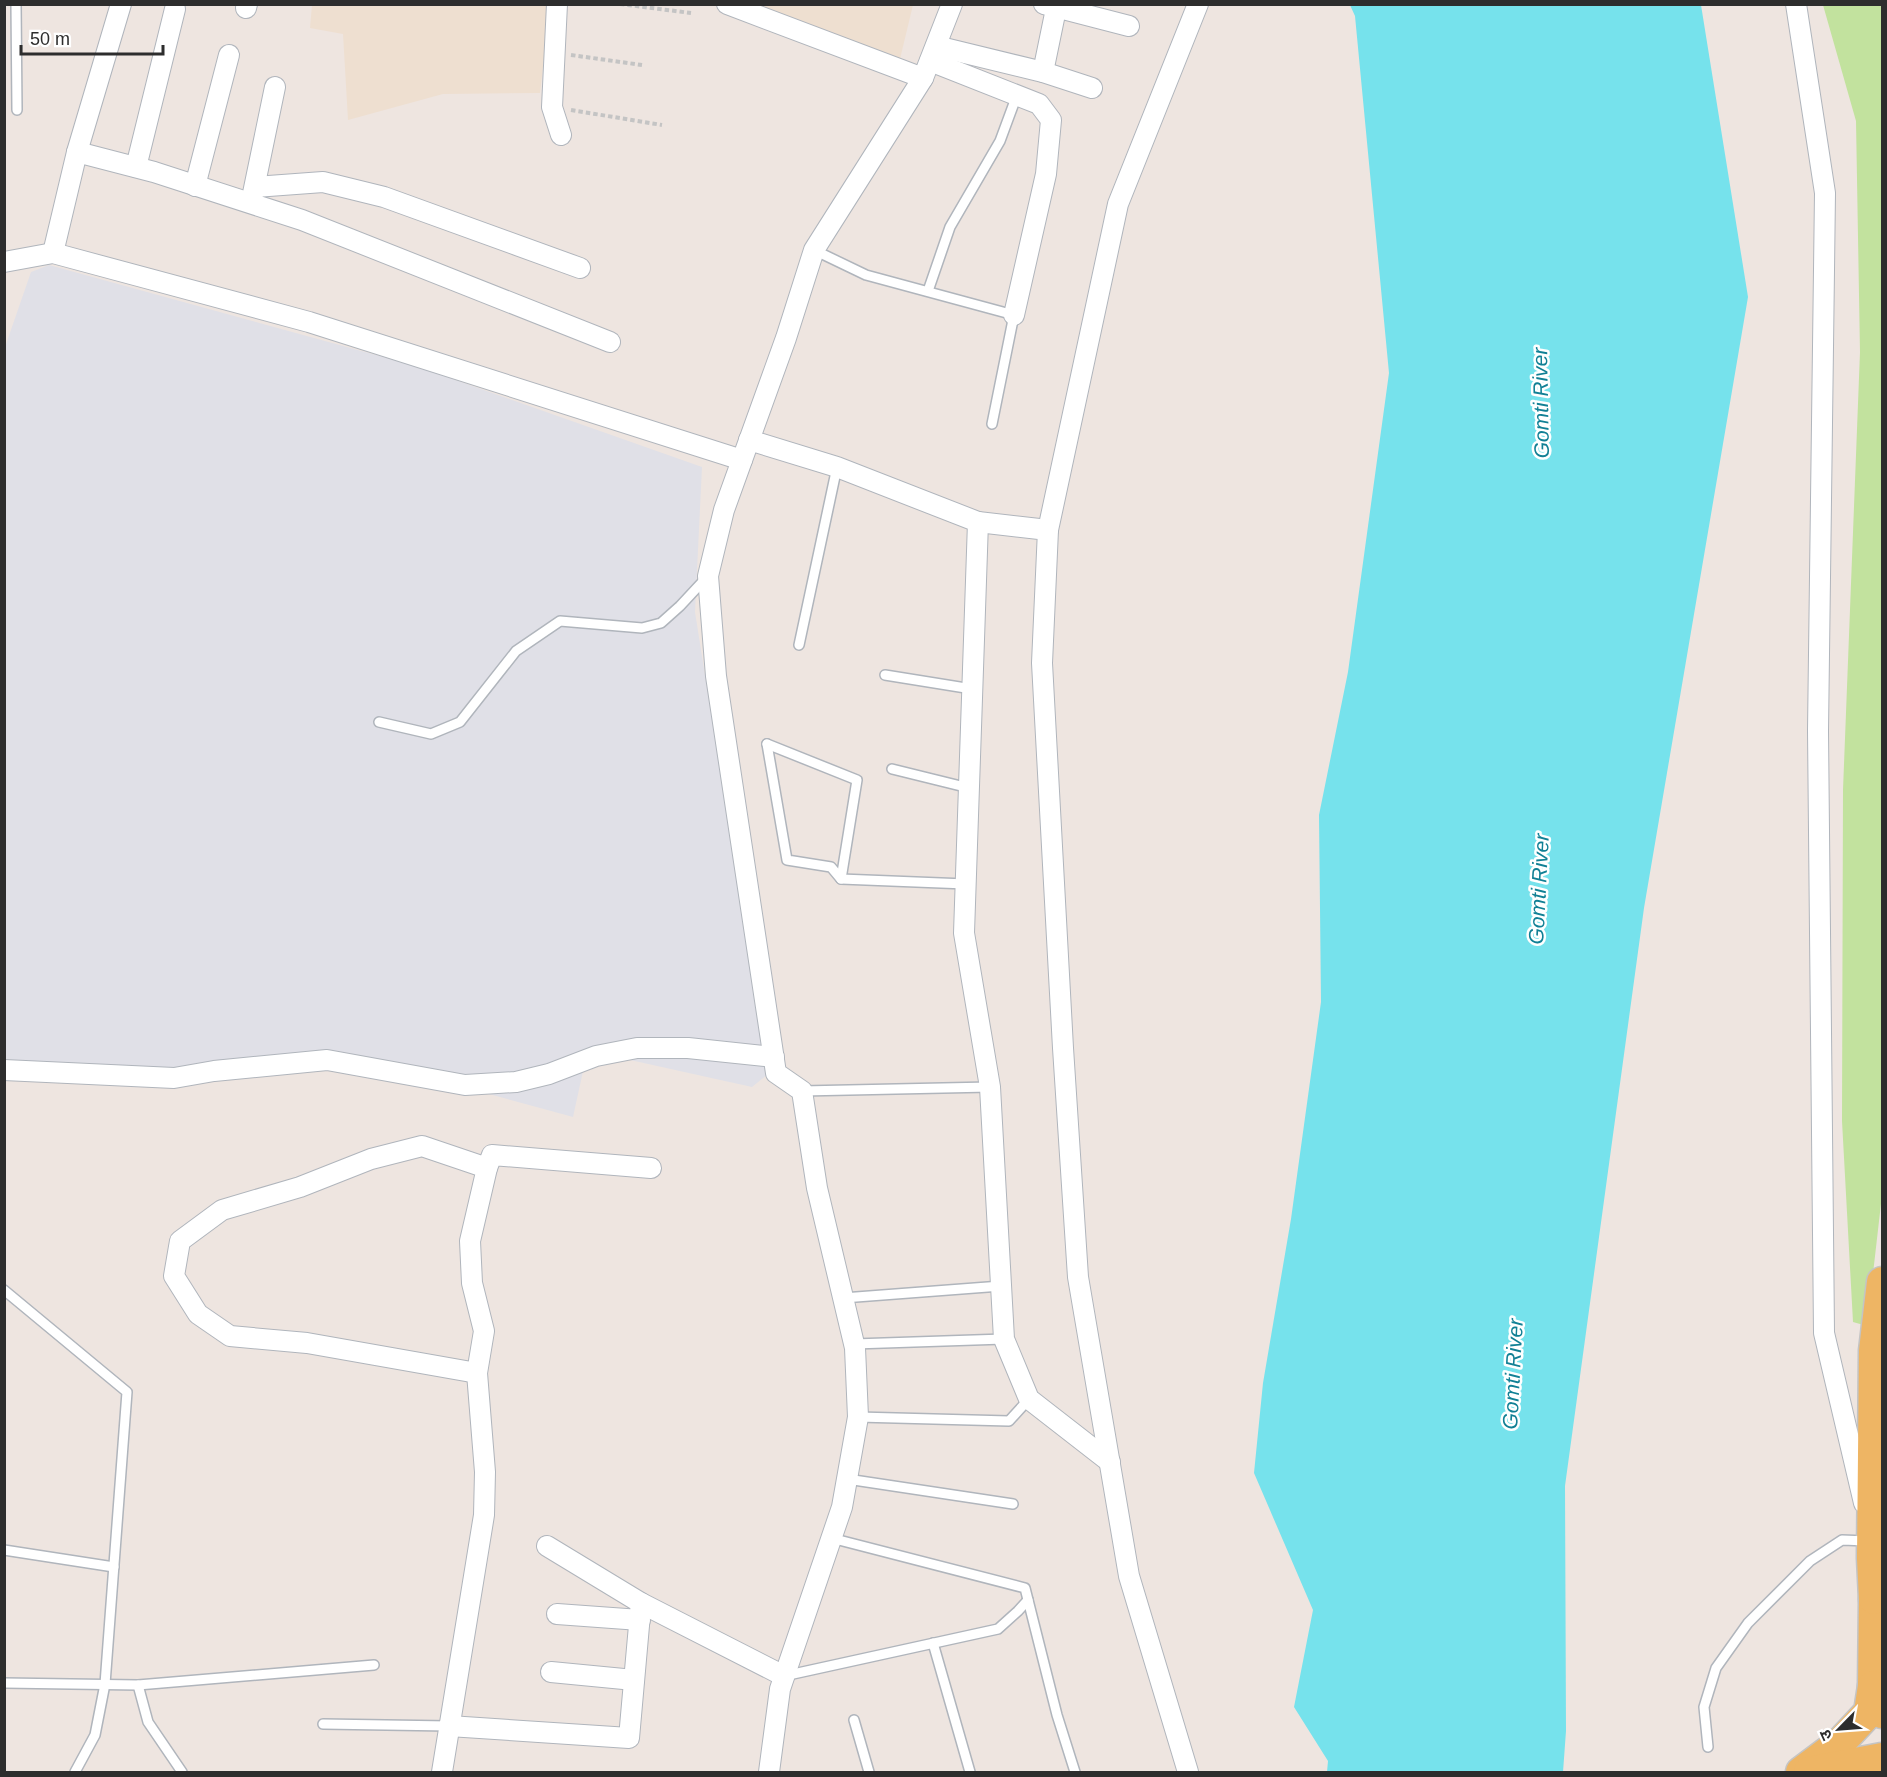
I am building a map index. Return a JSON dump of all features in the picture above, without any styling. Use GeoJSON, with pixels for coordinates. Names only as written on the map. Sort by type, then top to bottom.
{"type":"FeatureCollection","features":[{"type":"Feature","properties":{"kind":"main road"},"geometry":{"type":"LineString","coordinates":[[1801,1773],[1842,1742],[1869,1712],[1879,1595],[1872,1541],[1874,1351],[1882,1282]]}},
{"type":"Feature","properties":{"kind":"main road"},"geometry":{"type":"LineString","coordinates":[[1873,1686],[1882,1713]]}},
{"type":"Feature","properties":{"kind":"main road"},"geometry":{"type":"LineString","coordinates":[[1809,1773],[1882,1758]]}},
{"type":"Feature","properties":{"kind":"street"},"geometry":{"type":"LineString","coordinates":[[53,253],[77,152],[121,4]]}},
{"type":"Feature","properties":{"kind":"street"},"geometry":{"type":"LineString","coordinates":[[557,4],[552,107],[561,135]]}},
{"type":"Feature","properties":{"kind":"street"},"geometry":{"type":"LineString","coordinates":[[727,4],[930,62],[1039,104],[1051,120],[1046,174],[1014,315]]}},
{"type":"Feature","properties":{"kind":"street"},"geometry":{"type":"LineString","coordinates":[[769,1773],[780,1689],[842,1507],[858,1417],[854,1344],[817,1188],[801,1091],[776,1073],[716,676],[708,576],[724,510],[786,338],[814,250],[930,62],[952,4]]}},
{"type":"Feature","properties":{"kind":"street"},"geometry":{"type":"LineString","coordinates":[[1188,1773],[1129,1576],[1078,1277],[1062,1048],[1042,663],[1048,530],[1118,204],[1198,4]]}},
{"type":"Feature","properties":{"kind":"street"},"geometry":{"type":"LineString","coordinates":[[1796,4],[1825,193],[1818,731],[1824,1333],[1872,1541]]}},
{"type":"Feature","properties":{"kind":"street"},"geometry":{"type":"LineString","coordinates":[[1043,72],[1053,5],[1129,26]]}},
{"type":"Feature","properties":{"kind":"street"},"geometry":{"type":"LineString","coordinates":[[136,167],[175,9]]}},
{"type":"Feature","properties":{"kind":"street"},"geometry":{"type":"LineString","coordinates":[[195,186],[229,56]]}},
{"type":"Feature","properties":{"kind":"street"},"geometry":{"type":"LineString","coordinates":[[930,62],[1043,72],[1092,88]]}},
{"type":"Feature","properties":{"kind":"street"},"geometry":{"type":"LineString","coordinates":[[253,195],[275,87]]}},
{"type":"Feature","properties":{"kind":"street"},"geometry":{"type":"LineString","coordinates":[[77,152],[136,167],[195,186],[253,195],[302,220],[610,342]]}},
{"type":"Feature","properties":{"kind":"street"},"geometry":{"type":"LineString","coordinates":[[253,195],[323,182],[384,197],[580,268]]}},
{"type":"Feature","properties":{"kind":"street"},"geometry":{"type":"LineString","coordinates":[[4,262],[53,253],[309,322],[742,459]]}},
{"type":"Feature","properties":{"kind":"street"},"geometry":{"type":"LineString","coordinates":[[749,440],[837,467],[978,522],[1048,530]]}},
{"type":"Feature","properties":{"kind":"street"},"geometry":{"type":"LineString","coordinates":[[978,522],[964,933],[990,1087],[1004,1339],[1029,1400],[1110,1462]]}},
{"type":"Feature","properties":{"kind":"street"},"geometry":{"type":"LineString","coordinates":[[4,1070],[174,1078],[214,1071],[327,1060],[465,1085],[516,1082],[549,1074],[596,1056],[637,1048],[688,1048],[774,1057]]}},
{"type":"Feature","properties":{"kind":"street"},"geometry":{"type":"LineString","coordinates":[[477,1373],[307,1343],[230,1335],[198,1314],[174,1276],[180,1241],[222,1210],[300,1187],[370,1159],[422,1146],[487,1168]]}},
{"type":"Feature","properties":{"kind":"street"},"geometry":{"type":"LineString","coordinates":[[442,1773],[484,1515],[485,1472],[477,1373],[484,1331],[472,1283],[470,1241],[487,1168],[492,1155],[651,1168]]}},
{"type":"Feature","properties":{"kind":"street"},"geometry":{"type":"LineString","coordinates":[[547,1546],[640,1612],[784,1676]]}},
{"type":"Feature","properties":{"kind":"street"},"geometry":{"type":"LineString","coordinates":[[449,1726],[629,1738],[640,1612]]}},
{"type":"Feature","properties":{"kind":"street"},"geometry":{"type":"LineString","coordinates":[[557,1614],[640,1612]]}},
{"type":"Feature","properties":{"kind":"street"},"geometry":{"type":"LineString","coordinates":[[551,1672],[634,1680]]}},
{"type":"Feature","properties":{"kind":"lane"},"geometry":{"type":"LineString","coordinates":[[16,4],[17,110]]}},
{"type":"Feature","properties":{"kind":"lane"},"geometry":{"type":"LineString","coordinates":[[928,291],[950,227],[1000,141],[1017,95]]}},
{"type":"Feature","properties":{"kind":"lane"},"geometry":{"type":"LineString","coordinates":[[814,250],[866,275],[1014,315],[992,424]]}},
{"type":"Feature","properties":{"kind":"lane"},"geometry":{"type":"LineString","coordinates":[[799,645],[837,467]]}},
{"type":"Feature","properties":{"kind":"lane"},"geometry":{"type":"LineString","coordinates":[[379,722],[431,734],[460,722],[516,651],[560,621],[642,628],[661,622],[680,606],[708,576]]}},
{"type":"Feature","properties":{"kind":"lane"},"geometry":{"type":"LineString","coordinates":[[885,675],[972,689]]}},
{"type":"Feature","properties":{"kind":"lane"},"geometry":{"type":"LineString","coordinates":[[841,879],[857,780],[767,744],[787,860],[831,867],[841,879],[966,884]]}},
{"type":"Feature","properties":{"kind":"lane"},"geometry":{"type":"LineString","coordinates":[[892,769],[969,788]]}},
{"type":"Feature","properties":{"kind":"lane"},"geometry":{"type":"LineString","coordinates":[[801,1091],[990,1087]]}},
{"type":"Feature","properties":{"kind":"lane"},"geometry":{"type":"LineString","coordinates":[[843,1298],[1001,1286]]}},
{"type":"Feature","properties":{"kind":"lane"},"geometry":{"type":"LineString","coordinates":[[5,1291],[128,1392],[105,1684],[95,1735],[75,1773]]}},
{"type":"Feature","properties":{"kind":"lane"},"geometry":{"type":"LineString","coordinates":[[854,1344],[1004,1339]]}},
{"type":"Feature","properties":{"kind":"lane"},"geometry":{"type":"LineString","coordinates":[[858,1417],[1009,1421],[1029,1400]]}},
{"type":"Feature","properties":{"kind":"lane"},"geometry":{"type":"LineString","coordinates":[[847,1479],[1013,1504]]}},
{"type":"Feature","properties":{"kind":"lane"},"geometry":{"type":"LineString","coordinates":[[831,1539],[1025,1588],[1075,1773]]}},
{"type":"Feature","properties":{"kind":"lane"},"geometry":{"type":"LineString","coordinates":[[1708,1746],[1704,1707],[1716,1668],[1748,1623],[1810,1561],[1842,1540],[1872,1541]]}},
{"type":"Feature","properties":{"kind":"lane"},"geometry":{"type":"LineString","coordinates":[[4,1550],[114,1567]]}},
{"type":"Feature","properties":{"kind":"lane"},"geometry":{"type":"LineString","coordinates":[[784,1676],[998,1629],[1028,1600]]}},
{"type":"Feature","properties":{"kind":"lane"},"geometry":{"type":"LineString","coordinates":[[933,1643],[970,1773]]}},
{"type":"Feature","properties":{"kind":"lane"},"geometry":{"type":"LineString","coordinates":[[4,1683],[138,1685],[374,1665]]}},
{"type":"Feature","properties":{"kind":"lane"},"geometry":{"type":"LineString","coordinates":[[138,1685],[148,1722],[182,1773]]}},
{"type":"Feature","properties":{"kind":"lane"},"geometry":{"type":"LineString","coordinates":[[854,1720],[869,1773]]}},
{"type":"Feature","properties":{"kind":"lane"},"geometry":{"type":"LineString","coordinates":[[323,1724],[449,1726]]}},
{"type":"Feature","properties":{"kind":"path"},"geometry":{"type":"LineString","coordinates":[[620,4],[690,13]]}},
{"type":"Feature","properties":{"kind":"path"},"geometry":{"type":"LineString","coordinates":[[555,53],[642,65]]}},
{"type":"Feature","properties":{"kind":"path"},"geometry":{"type":"LineString","coordinates":[[552,107],[662,125]]}},
{"type":"Feature","properties":{"kind":"shaded area"},"geometry":{"type":"Polygon","coordinates":[[[312,5],[550,5],[540,93],[443,94],[348,120],[343,34],[310,28],[312,5]]]}},
{"type":"Feature","properties":{"kind":"shaded area"},"geometry":{"type":"Polygon","coordinates":[[[750,5],[913,5],[900,59],[750,5]]]}},
{"type":"Feature","properties":{"kind":"shaded area"},"geometry":{"type":"Polygon","coordinates":[[[49,265],[416,366],[702,467],[695,612],[768,1074],[752,1087],[603,1054],[587,1053],[573,1117],[431,1078],[324,1067],[277,1067],[171,1088],[23,1068],[5,1073],[4,413],[6,406],[4,405],[4,350],[31,272],[49,265]]]}},
{"type":"Feature","properties":{"kind":"green space"},"geometry":{"type":"Polygon","coordinates":[[[1823,5],[1882,5],[1882,1195],[1867,1326],[1853,1322],[1842,1121],[1843,790],[1860,352],[1856,121],[1823,5]]]}},
{"type":"Feature","properties":{"kind":"water","name":"Gomti River"},"geometry":{"type":"Polygon","coordinates":[[[1350,5],[1701,5],[1748,297],[1644,908],[1565,1486],[1566,1731],[1563,1772],[1327,1772],[1328,1761],[1294,1707],[1313,1610],[1254,1473],[1263,1383],[1291,1219],[1321,1002],[1319,815],[1348,672],[1389,373],[1355,16],[1350,5]]]}}]}
